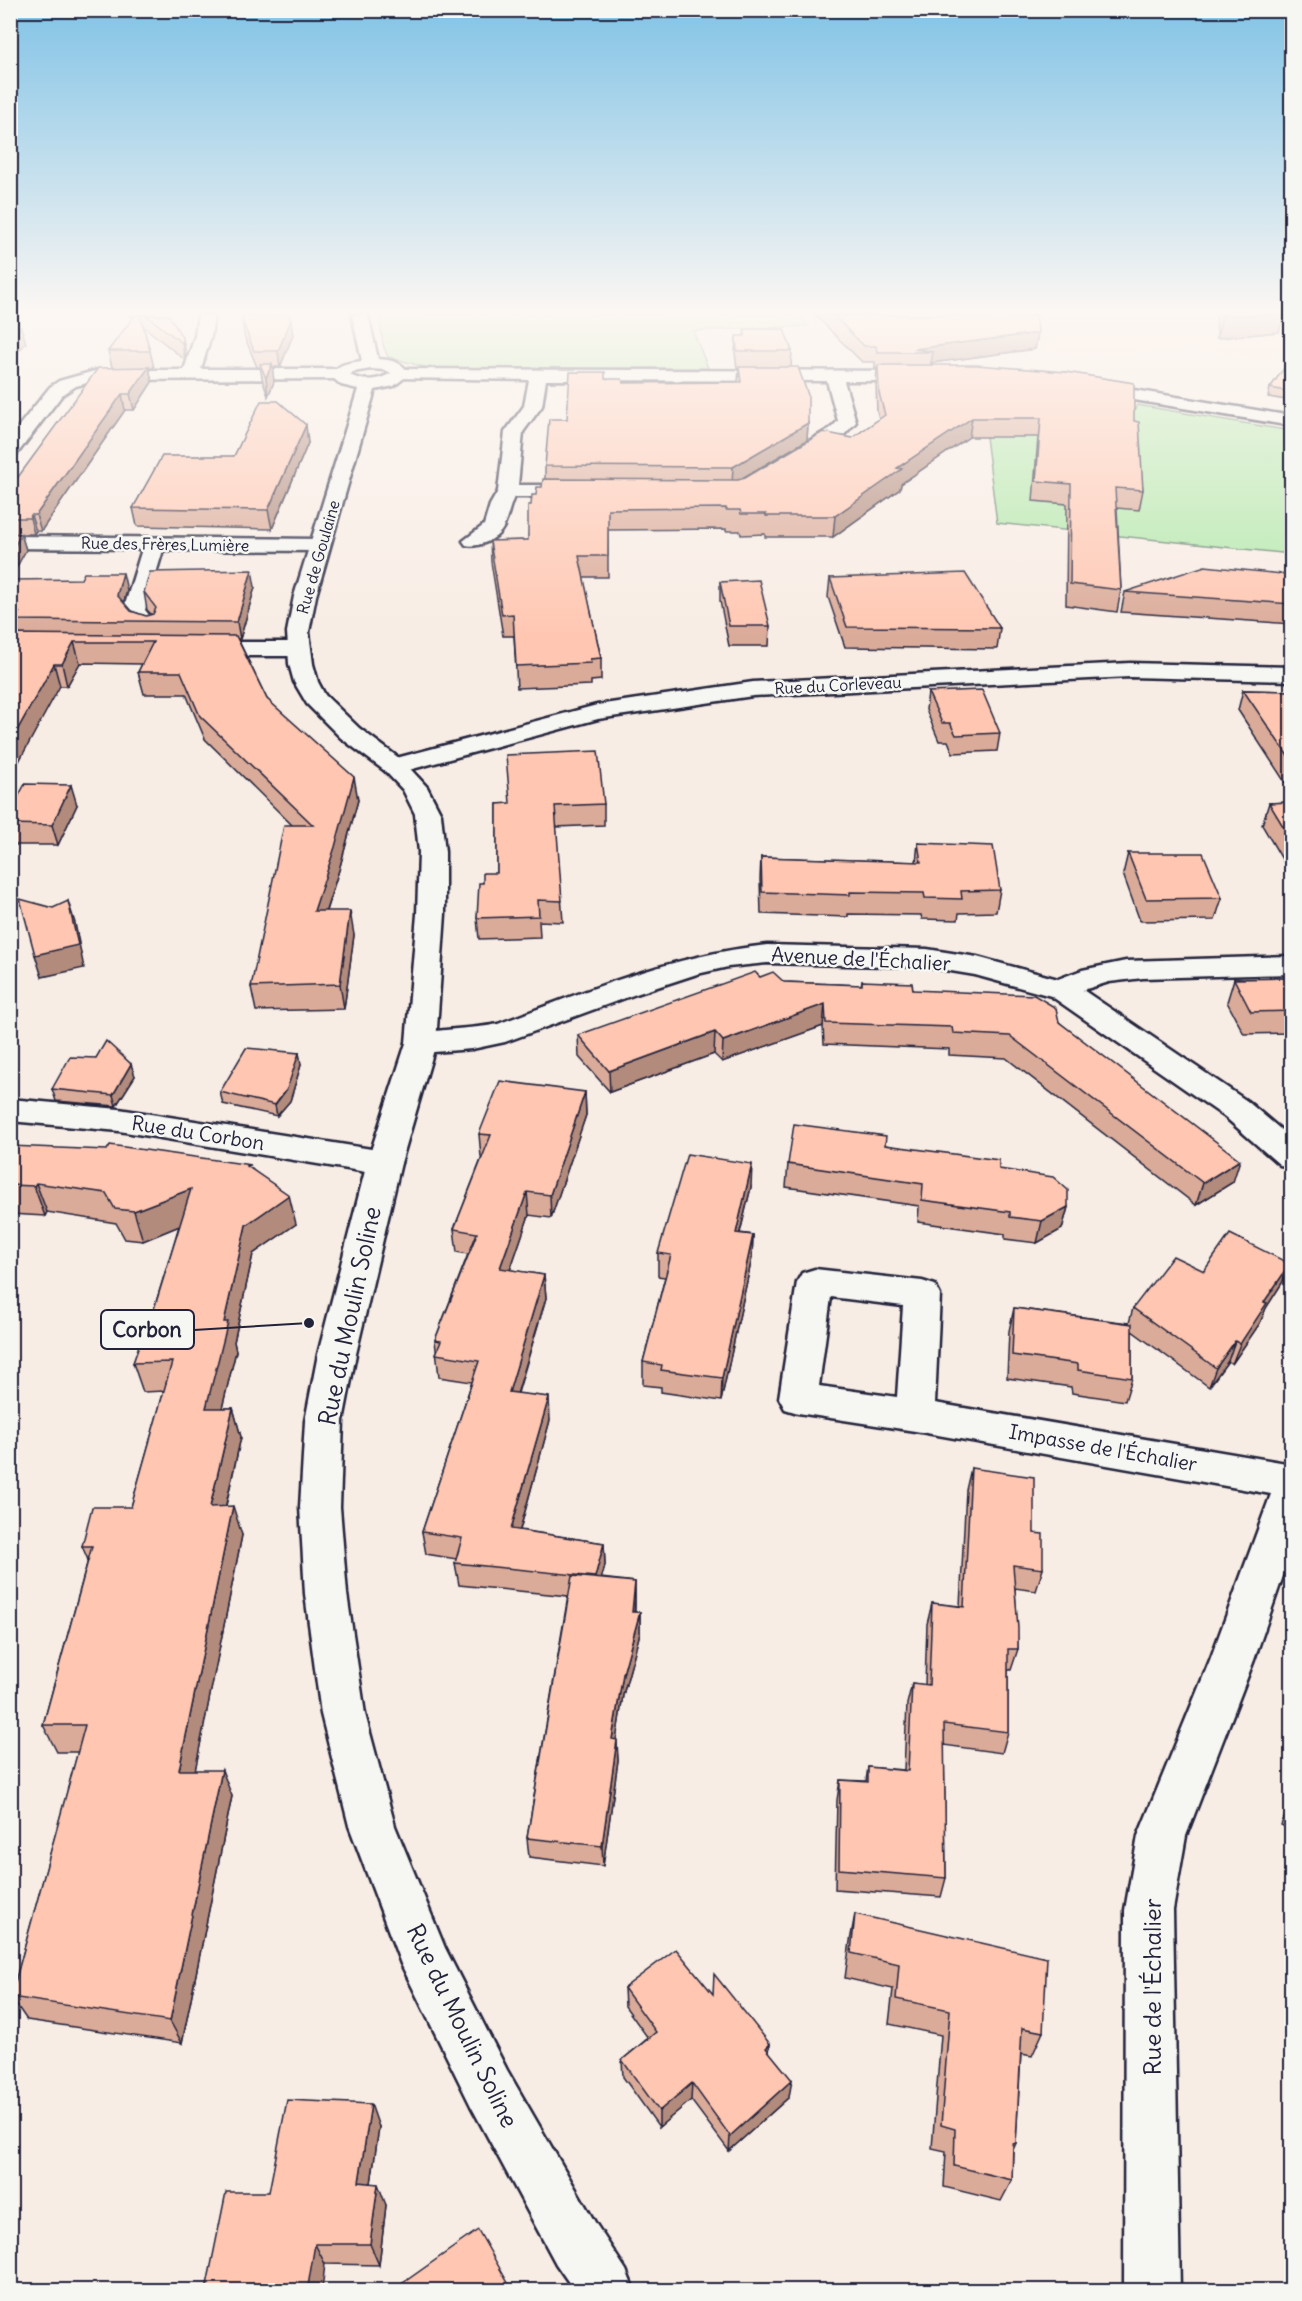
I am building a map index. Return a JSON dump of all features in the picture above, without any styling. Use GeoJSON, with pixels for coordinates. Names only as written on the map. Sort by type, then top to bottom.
{"type":"FeatureCollection","features":[{"type":"Feature","properties":{"kind":"street"},"geometry":{"type":"LineString","coordinates":[[10,450],[32,422]]}},
{"type":"Feature","properties":{"kind":"street","name":"Rue de Goulaine"},"geometry":{"type":"LineString","coordinates":[[355,422],[319,545],[298,632],[306,682],[315,699],[350,733],[394,766]]}},
{"type":"Feature","properties":{"kind":"street"},"geometry":{"type":"LineString","coordinates":[[474,541],[493,528],[500,505],[508,491],[514,432],[521,422]]}},
{"type":"Feature","properties":{"kind":"street"},"geometry":{"type":"LineString","coordinates":[[777,468],[837,432],[847,422]]}},
{"type":"Feature","properties":{"kind":"street"},"geometry":{"type":"LineString","coordinates":[[508,491],[600,492]]}},
{"type":"Feature","properties":{"kind":"street","name":"Rue des Frères Lumière"},"geometry":{"type":"LineString","coordinates":[[10,542],[319,545]]}},
{"type":"Feature","properties":{"kind":"street"},"geometry":{"type":"LineString","coordinates":[[147,626],[134,610],[154,544]]}},
{"type":"Feature","properties":{"kind":"street"},"geometry":{"type":"LineString","coordinates":[[173,649],[300,649]]}},
{"type":"Feature","properties":{"kind":"street","name":"Rue du Corleveau"},"geometry":{"type":"LineString","coordinates":[[394,766],[597,712],[753,689],[1130,670],[1292,674]]}},
{"type":"Feature","properties":{"kind":"street","name":"Rue du Moulin Soline"},"geometry":{"type":"LineString","coordinates":[[394,766],[414,787],[423,801],[428,814],[432,852],[431,914],[421,1043],[384,1163],[337,1354],[324,1421],[320,1508],[326,1594],[344,1714],[372,1826],[426,1964],[489,2088],[576,2244],[606,2290]]}},
{"type":"Feature","properties":{"kind":"street","name":"Avenue de l'Échalier"},"geometry":{"type":"LineString","coordinates":[[421,1043],[472,1039],[505,1032],[690,966],[728,958],[767,954],[927,958],[977,966],[1061,989],[1236,1109],[1292,1157]]}},
{"type":"Feature","properties":{"kind":"street"},"geometry":{"type":"LineString","coordinates":[[1061,989],[1078,980],[1108,972],[1158,968],[1292,965]]}},
{"type":"Feature","properties":{"kind":"street","name":"Rue du Corbon"},"geometry":{"type":"LineString","coordinates":[[10,1110],[119,1120],[384,1163]]}},
{"type":"Feature","properties":{"kind":"street","name":"Impasse de l'Échalier"},"geometry":{"type":"LineString","coordinates":[[915,1415],[1292,1481]]}},
{"type":"Feature","properties":{"kind":"street","name":"Rue de l'Échalier"},"geometry":{"type":"LineString","coordinates":[[1152,2290],[1149,1911],[1162,1836],[1232,1660],[1292,1491]]}},
{"type":"Feature","properties":{"kind":"green space"},"geometry":{"type":"Polygon","coordinates":[[[984,422],[1126,431],[1130,422],[1240,422],[1291,431],[1291,554],[997,523],[984,422]]]}},
{"type":"Feature","properties":{"kind":"building"},"geometry":{"type":"Polygon","coordinates":[[[58,422],[102,422],[36,515],[31,515],[30,518],[10,518],[10,488],[58,422]]]}},
{"type":"Feature","properties":{"kind":"building"},"geometry":{"type":"Polygon","coordinates":[[[251,422],[303,422],[306,425],[268,510],[133,508],[162,456],[234,456],[251,422]]]}},
{"type":"Feature","properties":{"kind":"building"},"geometry":{"type":"Polygon","coordinates":[[[549,422],[808,422],[733,467],[545,466],[549,422]]]}},
{"type":"Feature","properties":{"kind":"building"},"geometry":{"type":"Polygon","coordinates":[[[874,422],[965,422],[897,468],[902,469],[835,516],[766,516],[766,514],[741,514],[740,510],[726,510],[726,508],[608,509],[608,556],[579,556],[601,658],[590,659],[591,663],[516,666],[513,614],[502,615],[490,541],[528,540],[528,505],[531,505],[532,495],[536,495],[537,487],[542,487],[543,479],[738,480],[823,432],[852,438],[874,422]]]}},
{"type":"Feature","properties":{"kind":"building"},"geometry":{"type":"Polygon","coordinates":[[[1041,422],[1139,422],[1143,490],[1115,488],[1121,590],[1070,584],[1071,484],[1036,481],[1041,422]]]}},
{"type":"Feature","properties":{"kind":"building"},"geometry":{"type":"Polygon","coordinates":[[[10,533],[21,534],[10,554],[10,533]]]}},
{"type":"Feature","properties":{"kind":"building"},"geometry":{"type":"Polygon","coordinates":[[[1205,566],[1292,575],[1292,604],[1125,592],[1205,566]]]}},
{"type":"Feature","properties":{"kind":"building"},"geometry":{"type":"Polygon","coordinates":[[[252,570],[237,622],[14,620],[19,613],[10,614],[10,584],[13,580],[81,579],[84,573],[123,573],[117,595],[131,611],[146,616],[153,614],[156,608],[144,592],[150,572],[252,570]]]}},
{"type":"Feature","properties":{"kind":"building"},"geometry":{"type":"Polygon","coordinates":[[[965,573],[1000,628],[847,627],[830,578],[965,573]]]}},
{"type":"Feature","properties":{"kind":"building"},"geometry":{"type":"Polygon","coordinates":[[[759,580],[770,626],[729,626],[720,582],[759,580]]]}},
{"type":"Feature","properties":{"kind":"building"},"geometry":{"type":"Polygon","coordinates":[[[10,634],[236,636],[267,699],[354,777],[335,847],[314,911],[350,911],[340,984],[251,987],[284,825],[313,825],[200,716],[181,672],[138,672],[153,642],[74,642],[62,664],[54,664],[10,743],[10,634]]]}},
{"type":"Feature","properties":{"kind":"building"},"geometry":{"type":"Polygon","coordinates":[[[982,690],[1000,733],[956,735],[950,723],[942,723],[928,692],[982,690]]]}},
{"type":"Feature","properties":{"kind":"building"},"geometry":{"type":"Polygon","coordinates":[[[1243,690],[1292,691],[1292,762],[1243,690]]]}},
{"type":"Feature","properties":{"kind":"building"},"geometry":{"type":"Polygon","coordinates":[[[598,751],[604,804],[555,806],[562,901],[538,900],[539,916],[477,918],[479,883],[483,883],[483,873],[497,873],[497,804],[510,803],[506,755],[598,751]]]}},
{"type":"Feature","properties":{"kind":"building"},"geometry":{"type":"Polygon","coordinates":[[[25,784],[71,785],[52,825],[10,824],[10,812],[25,784]]]}},
{"type":"Feature","properties":{"kind":"building"},"geometry":{"type":"Polygon","coordinates":[[[1292,802],[1292,841],[1269,803],[1292,802]]]}},
{"type":"Feature","properties":{"kind":"building"},"geometry":{"type":"Polygon","coordinates":[[[918,843],[993,846],[1000,890],[961,891],[962,899],[925,898],[924,893],[850,892],[850,895],[762,892],[761,857],[921,862],[918,843]]]}},
{"type":"Feature","properties":{"kind":"building"},"geometry":{"type":"Polygon","coordinates":[[[1128,853],[1203,853],[1222,898],[1146,899],[1128,853]]]}},
{"type":"Feature","properties":{"kind":"building"},"geometry":{"type":"Polygon","coordinates":[[[20,899],[53,908],[68,901],[78,945],[35,955],[20,899]]]}},
{"type":"Feature","properties":{"kind":"building"},"geometry":{"type":"Polygon","coordinates":[[[755,972],[760,977],[773,972],[784,982],[862,985],[862,981],[912,983],[913,990],[1034,995],[1056,1008],[1059,1022],[1240,1160],[1203,1183],[1010,1036],[953,1033],[952,1027],[826,1023],[825,1004],[723,1041],[715,1032],[609,1071],[578,1035],[755,972]]]}},
{"type":"Feature","properties":{"kind":"building"},"geometry":{"type":"Polygon","coordinates":[[[1292,978],[1292,1011],[1251,1012],[1234,979],[1292,978]]]}},
{"type":"Feature","properties":{"kind":"building"},"geometry":{"type":"Polygon","coordinates":[[[106,1041],[131,1064],[113,1095],[52,1089],[70,1057],[96,1058],[106,1041]]]}},
{"type":"Feature","properties":{"kind":"building"},"geometry":{"type":"Polygon","coordinates":[[[246,1048],[299,1053],[287,1089],[275,1105],[220,1092],[246,1048]]]}},
{"type":"Feature","properties":{"kind":"building"},"geometry":{"type":"Polygon","coordinates":[[[500,1081],[585,1092],[550,1195],[527,1192],[500,1268],[544,1275],[509,1392],[549,1397],[511,1529],[604,1543],[595,1577],[455,1563],[462,1538],[422,1532],[479,1361],[436,1354],[441,1341],[435,1340],[477,1233],[454,1229],[491,1135],[479,1134],[500,1081]]]}},
{"type":"Feature","properties":{"kind":"building"},"geometry":{"type":"Polygon","coordinates":[[[794,1124],[886,1136],[885,1145],[999,1160],[999,1169],[1053,1177],[1068,1190],[1068,1207],[1042,1221],[1010,1217],[1010,1212],[922,1200],[923,1184],[788,1164],[794,1124]]]}},
{"type":"Feature","properties":{"kind":"building"},"geometry":{"type":"Polygon","coordinates":[[[110,1145],[251,1165],[247,1166],[289,1195],[246,1225],[224,1322],[228,1322],[206,1408],[233,1408],[210,1507],[233,1506],[179,1770],[222,1770],[170,2021],[11,1997],[85,1725],[43,1725],[92,1546],[82,1546],[92,1507],[131,1507],[172,1362],[133,1363],[147,1322],[150,1322],[191,1189],[134,1211],[115,1209],[106,1193],[36,1183],[34,1186],[10,1185],[10,1146],[107,1150],[110,1145]]]}},
{"type":"Feature","properties":{"kind":"building"},"geometry":{"type":"Polygon","coordinates":[[[687,1154],[752,1164],[736,1233],[753,1235],[722,1378],[661,1370],[662,1365],[643,1362],[671,1255],[658,1253],[687,1154]]]}},
{"type":"Feature","properties":{"kind":"building"},"geometry":{"type":"Polygon","coordinates":[[[1230,1234],[1290,1264],[1264,1302],[1267,1303],[1240,1344],[1235,1341],[1216,1368],[1133,1308],[1173,1256],[1204,1271],[1230,1234]]]}},
{"type":"Feature","properties":{"kind":"building"},"geometry":{"type":"Polygon","coordinates":[[[1014,1308],[1132,1324],[1132,1378],[1078,1370],[1078,1364],[1012,1355],[1014,1308]]]}},
{"type":"Feature","properties":{"kind":"building"},"geometry":{"type":"Polygon","coordinates":[[[971,1468],[1034,1477],[1034,1533],[1043,1534],[1043,1569],[1013,1565],[1018,1649],[1008,1649],[1008,1732],[944,1724],[946,1878],[839,1869],[840,1780],[868,1782],[868,1767],[908,1771],[912,1683],[929,1685],[932,1603],[964,1607],[971,1468]]]}},
{"type":"Feature","properties":{"kind":"building"},"geometry":{"type":"Polygon","coordinates":[[[572,1576],[635,1582],[632,1612],[640,1612],[623,1674],[612,1739],[617,1740],[602,1846],[527,1838],[572,1576]]]}},
{"type":"Feature","properties":{"kind":"building"},"geometry":{"type":"Polygon","coordinates":[[[855,1914],[1047,1958],[1043,2032],[1022,2028],[1012,2180],[954,2166],[955,2129],[941,2125],[950,2010],[896,1999],[899,1964],[851,1953],[855,1914]]]}},
{"type":"Feature","properties":{"kind":"building"},"geometry":{"type":"Polygon","coordinates":[[[676,1949],[713,1994],[714,1974],[770,2044],[766,2048],[792,2080],[730,2136],[692,2083],[659,2111],[622,2060],[656,2032],[624,1988],[676,1949]]]}},
{"type":"Feature","properties":{"kind":"building"},"geometry":{"type":"Polygon","coordinates":[[[287,2100],[371,2104],[359,2182],[378,2184],[370,2244],[315,2244],[308,2286],[303,2290],[206,2290],[226,2192],[269,2192],[287,2100]]]}},
{"type":"Feature","properties":{"kind":"building"},"geometry":{"type":"Polygon","coordinates":[[[478,2230],[512,2290],[393,2290],[478,2230]]]}},
{"type":"Feature","properties":{"kind":"place","name":"Corbon"},"geometry":{"type":"Point","coordinates":[309,1323]}}]}
